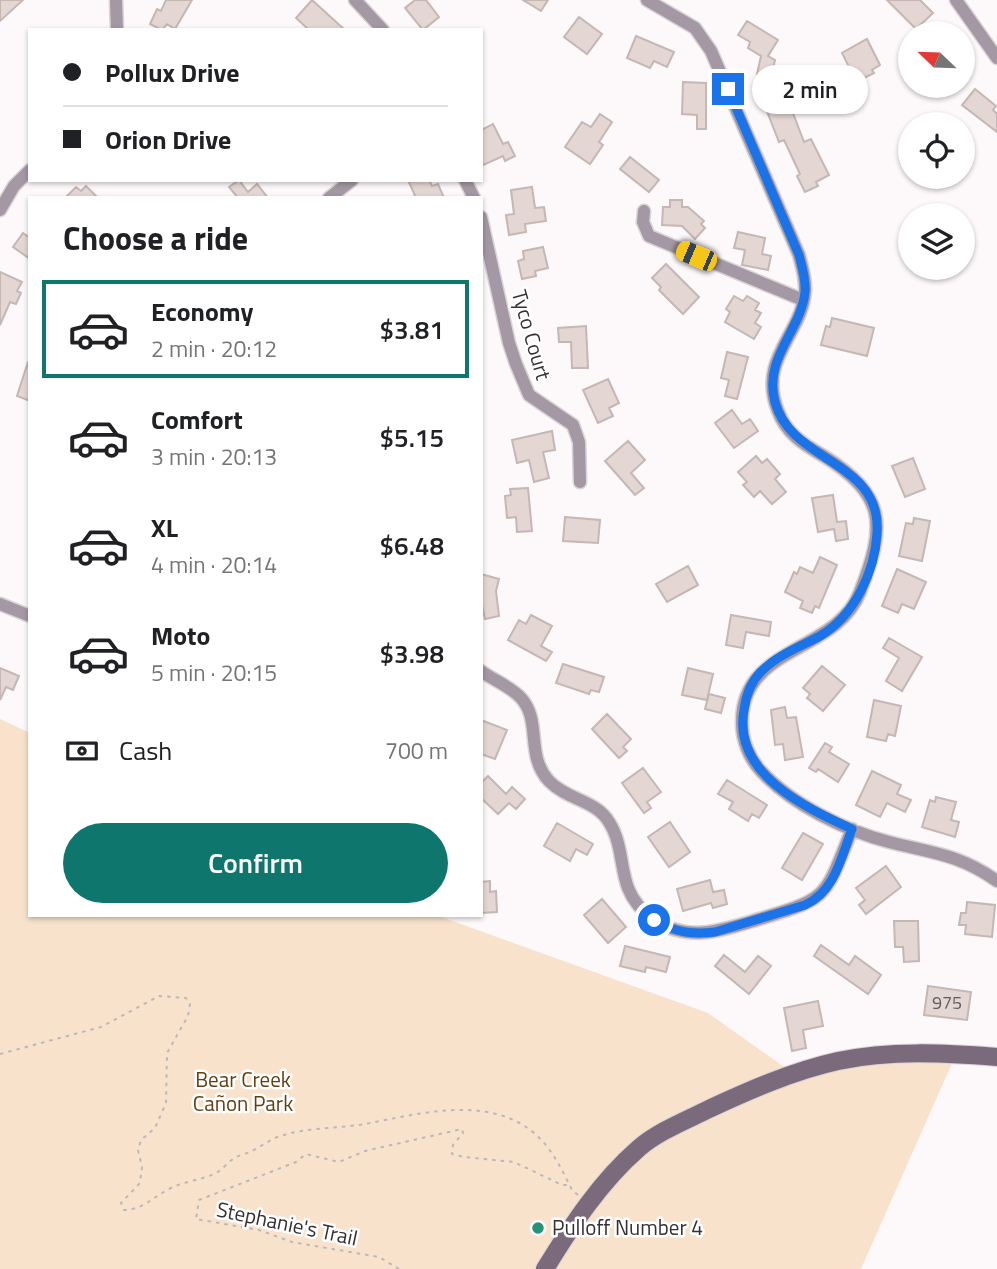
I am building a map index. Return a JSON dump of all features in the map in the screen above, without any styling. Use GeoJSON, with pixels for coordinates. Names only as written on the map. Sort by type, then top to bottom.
{"type":"FeatureCollection","features":[{"type":"Feature","properties":{"kind":"street"},"geometry":{"type":"LineString","coordinates":[[116,0],[117,28]]}},
{"type":"Feature","properties":{"kind":"street"},"geometry":{"type":"LineString","coordinates":[[355,0],[381,28]]}},
{"type":"Feature","properties":{"kind":"street"},"geometry":{"type":"LineString","coordinates":[[648,0],[695,28],[711,51],[799,255],[805,281],[803,300],[775,365],[773,389],[784,424],[810,448],[846,470],[862,485],[874,508],[877,534],[872,560],[856,602],[833,627],[764,669],[748,692],[742,720],[751,757],[768,778],[809,808],[852,829],[890,842],[962,860],[997,881]]}},
{"type":"Feature","properties":{"kind":"street"},"geometry":{"type":"LineString","coordinates":[[956,0],[997,58]]}},
{"type":"Feature","properties":{"kind":"street"},"geometry":{"type":"LineString","coordinates":[[0,210],[14,186],[28,172]]}},
{"type":"Feature","properties":{"kind":"street"},"geometry":{"type":"LineString","coordinates":[[332,196],[350,182]]}},
{"type":"Feature","properties":{"kind":"street"},"geometry":{"type":"LineString","coordinates":[[644,211],[643,222],[649,236],[803,300]]}},
{"type":"Feature","properties":{"kind":"street","name":"Tyco Court"},"geometry":{"type":"LineString","coordinates":[[483,229],[503,345],[529,395],[573,425],[579,442],[580,482]]}},
{"type":"Feature","properties":{"kind":"street"},"geometry":{"type":"LineString","coordinates":[[0,604],[28,615]]}},
{"type":"Feature","properties":{"kind":"street"},"geometry":{"type":"LineString","coordinates":[[483,672],[519,696],[525,703],[530,712],[534,755],[542,772],[566,795],[589,804],[604,814],[615,832],[631,895],[643,912],[666,927],[687,933],[715,932],[815,900],[829,886],[852,829]]}},
{"type":"Feature","properties":{"kind":"street"},"geometry":{"type":"LineString","coordinates":[[545,1269],[589,1202],[624,1161],[655,1137],[725,1102],[793,1074],[841,1061],[873,1056],[960,1054],[997,1057]]}},
{"type":"Feature","properties":{"kind":"path"},"geometry":{"type":"LineString","coordinates":[[0,1054],[101,1027],[159,996],[186,998],[190,1004],[188,1016],[167,1053],[166,1103],[155,1128],[141,1140],[138,1150],[142,1167],[140,1183],[121,1203],[124,1210],[136,1210],[172,1187],[217,1173],[235,1157],[250,1153],[275,1138],[411,1114],[476,1110],[502,1115],[535,1134],[551,1151],[572,1190],[589,1202]]}},
{"type":"Feature","properties":{"kind":"path","name":"Stephanie's Trail"},"geometry":{"type":"LineString","coordinates":[[399,1269],[379,1257],[292,1242],[259,1230],[197,1219],[199,1200],[296,1161],[306,1154],[339,1161],[365,1151],[462,1129],[463,1133],[453,1145],[452,1154],[514,1162],[562,1185],[569,1185]]}},
{"type":"Feature","properties":{"kind":"green space","name":"Bear Creek Cañon Park"},"geometry":{"type":"Polygon","coordinates":[[[0,719],[28,732],[28,917],[442,917],[708,1013],[787,1069],[953,1061],[861,1269],[0,1269],[0,719]]]}},
{"type":"Feature","properties":{"kind":"building"},"geometry":{"type":"Polygon","coordinates":[[[0,0],[23,0],[0,21],[0,0]]]}},
{"type":"Feature","properties":{"kind":"building"},"geometry":{"type":"Polygon","coordinates":[[[166,0],[192,0],[176,28],[167,24],[164,28],[158,28],[150,24],[157,9],[161,11],[166,0]]]}},
{"type":"Feature","properties":{"kind":"building"},"geometry":{"type":"Polygon","coordinates":[[[312,0],[343,28],[307,28],[296,18],[312,0]]]}},
{"type":"Feature","properties":{"kind":"building"},"geometry":{"type":"Polygon","coordinates":[[[415,0],[426,0],[439,17],[425,28],[421,28],[405,8],[415,0]]]}},
{"type":"Feature","properties":{"kind":"building"},"geometry":{"type":"Polygon","coordinates":[[[523,0],[548,0],[541,11],[523,0]]]}},
{"type":"Feature","properties":{"kind":"building"},"geometry":{"type":"Polygon","coordinates":[[[887,0],[920,0],[933,13],[924,21],[908,21],[887,0]]]}},
{"type":"Feature","properties":{"kind":"building"},"geometry":{"type":"Polygon","coordinates":[[[579,17],[602,34],[587,54],[564,37],[579,17]]]}},
{"type":"Feature","properties":{"kind":"building"},"geometry":{"type":"Polygon","coordinates":[[[747,21],[778,40],[768,56],[775,60],[771,77],[757,74],[761,56],[748,48],[750,42],[738,35],[747,21]]]}},
{"type":"Feature","properties":{"kind":"building"},"geometry":{"type":"Polygon","coordinates":[[[636,36],[674,52],[667,67],[654,61],[650,68],[627,58],[636,36]]]}},
{"type":"Feature","properties":{"kind":"building"},"geometry":{"type":"Polygon","coordinates":[[[867,39],[880,65],[872,70],[874,73],[860,80],[865,89],[849,98],[843,86],[855,79],[842,53],[867,39]]]}},
{"type":"Feature","properties":{"kind":"building"},"geometry":{"type":"Polygon","coordinates":[[[683,82],[706,83],[706,129],[697,129],[697,115],[682,114],[683,82]]]}},
{"type":"Feature","properties":{"kind":"building"},"geometry":{"type":"Polygon","coordinates":[[[975,89],[996,106],[993,110],[997,114],[997,132],[975,115],[975,112],[962,105],[968,98],[975,98],[975,89]]]}},
{"type":"Feature","properties":{"kind":"building"},"geometry":{"type":"Polygon","coordinates":[[[785,92],[804,142],[811,139],[829,175],[816,182],[818,186],[805,192],[797,176],[800,174],[784,140],[779,142],[763,101],[785,92]]]}},
{"type":"Feature","properties":{"kind":"building"},"geometry":{"type":"Polygon","coordinates":[[[600,114],[612,122],[599,142],[603,145],[590,164],[565,147],[582,122],[591,127],[600,114]]]}},
{"type":"Feature","properties":{"kind":"building"},"geometry":{"type":"Polygon","coordinates":[[[493,124],[503,144],[508,142],[515,156],[505,161],[503,156],[483,165],[483,129],[493,124]]]}},
{"type":"Feature","properties":{"kind":"building"},"geometry":{"type":"Polygon","coordinates":[[[630,157],[659,180],[649,192],[620,169],[630,157]]]}},
{"type":"Feature","properties":{"kind":"building"},"geometry":{"type":"Polygon","coordinates":[[[240,182],[248,192],[257,184],[266,196],[236,196],[229,187],[240,182]]]}},
{"type":"Feature","properties":{"kind":"building"},"geometry":{"type":"Polygon","coordinates":[[[409,182],[430,182],[432,186],[438,184],[443,196],[415,196],[409,182]]]}},
{"type":"Feature","properties":{"kind":"building"},"geometry":{"type":"Polygon","coordinates":[[[86,186],[96,196],[67,196],[76,187],[81,191],[86,186]]]}},
{"type":"Feature","properties":{"kind":"building"},"geometry":{"type":"Polygon","coordinates":[[[532,187],[535,208],[544,207],[546,221],[525,224],[526,232],[509,235],[506,215],[514,214],[511,190],[532,187]]]}},
{"type":"Feature","properties":{"kind":"building"},"geometry":{"type":"Polygon","coordinates":[[[670,200],[682,200],[682,207],[688,207],[704,221],[701,224],[705,228],[695,239],[682,226],[662,225],[663,207],[670,207],[670,200]]]}},
{"type":"Feature","properties":{"kind":"building"},"geometry":{"type":"Polygon","coordinates":[[[738,232],[765,238],[762,254],[771,256],[768,270],[742,265],[745,250],[734,248],[738,232]]]}},
{"type":"Feature","properties":{"kind":"building"},"geometry":{"type":"Polygon","coordinates":[[[23,233],[28,237],[28,258],[13,247],[23,233]]]}},
{"type":"Feature","properties":{"kind":"building"},"geometry":{"type":"Polygon","coordinates":[[[543,247],[548,268],[535,271],[536,276],[522,279],[518,261],[524,259],[523,251],[543,247]]]}},
{"type":"Feature","properties":{"kind":"building"},"geometry":{"type":"Polygon","coordinates":[[[666,264],[699,297],[683,314],[659,290],[661,287],[652,278],[666,264]]]}},
{"type":"Feature","properties":{"kind":"building"},"geometry":{"type":"Polygon","coordinates":[[[0,272],[22,282],[17,291],[21,293],[16,304],[10,302],[0,325],[0,272]]]}},
{"type":"Feature","properties":{"kind":"building"},"geometry":{"type":"Polygon","coordinates":[[[734,296],[743,301],[747,296],[759,303],[755,310],[761,313],[755,323],[761,327],[754,339],[725,322],[730,312],[726,309],[734,296]]]}},
{"type":"Feature","properties":{"kind":"building"},"geometry":{"type":"Polygon","coordinates":[[[832,318],[874,328],[867,356],[821,345],[826,326],[830,327],[832,318]]]}},
{"type":"Feature","properties":{"kind":"building"},"geometry":{"type":"Polygon","coordinates":[[[586,326],[588,368],[572,368],[571,342],[559,342],[558,328],[586,326]]]}},
{"type":"Feature","properties":{"kind":"building"},"geometry":{"type":"Polygon","coordinates":[[[727,352],[748,357],[737,399],[725,396],[729,380],[721,378],[727,352]]]}},
{"type":"Feature","properties":{"kind":"building"},"geometry":{"type":"Polygon","coordinates":[[[28,362],[28,400],[17,396],[28,362]]]}},
{"type":"Feature","properties":{"kind":"building"},"geometry":{"type":"Polygon","coordinates":[[[608,379],[619,403],[609,408],[613,416],[598,423],[583,390],[608,379]]]}},
{"type":"Feature","properties":{"kind":"building"},"geometry":{"type":"Polygon","coordinates":[[[732,410],[742,424],[750,419],[758,431],[734,448],[715,423],[732,410]]]}},
{"type":"Feature","properties":{"kind":"building"},"geometry":{"type":"Polygon","coordinates":[[[552,431],[555,450],[543,452],[549,478],[534,482],[529,460],[517,463],[512,440],[552,431]]]}},
{"type":"Feature","properties":{"kind":"building"},"geometry":{"type":"Polygon","coordinates":[[[628,441],[645,460],[631,473],[644,488],[635,495],[605,461],[628,441]]]}},
{"type":"Feature","properties":{"kind":"building"},"geometry":{"type":"Polygon","coordinates":[[[756,456],[762,463],[767,459],[780,474],[775,479],[786,492],[772,504],[760,491],[754,497],[743,485],[747,482],[738,472],[756,456]]]}},
{"type":"Feature","properties":{"kind":"building"},"geometry":{"type":"Polygon","coordinates":[[[913,458],[925,489],[905,497],[892,466],[913,458]]]}},
{"type":"Feature","properties":{"kind":"building"},"geometry":{"type":"Polygon","coordinates":[[[528,488],[532,531],[517,532],[516,517],[507,518],[505,496],[511,495],[510,489],[528,488]]]}},
{"type":"Feature","properties":{"kind":"building"},"geometry":{"type":"Polygon","coordinates":[[[833,495],[837,522],[846,521],[848,539],[836,541],[834,529],[818,532],[812,498],[833,495]]]}},
{"type":"Feature","properties":{"kind":"building"},"geometry":{"type":"Polygon","coordinates":[[[565,517],[600,520],[598,543],[563,541],[565,517]]]}},
{"type":"Feature","properties":{"kind":"building"},"geometry":{"type":"Polygon","coordinates":[[[914,518],[930,521],[922,561],[899,556],[906,523],[913,524],[914,518]]]}},
{"type":"Feature","properties":{"kind":"building"},"geometry":{"type":"Polygon","coordinates":[[[820,557],[837,565],[819,608],[815,606],[812,613],[800,608],[803,601],[785,592],[794,572],[797,574],[800,567],[813,573],[820,557]]]}},
{"type":"Feature","properties":{"kind":"building"},"geometry":{"type":"Polygon","coordinates":[[[688,566],[698,585],[667,602],[656,584],[688,566]]]}},
{"type":"Feature","properties":{"kind":"building"},"geometry":{"type":"Polygon","coordinates":[[[897,569],[926,582],[914,609],[902,604],[898,613],[882,606],[897,569]]]}},
{"type":"Feature","properties":{"kind":"building"},"geometry":{"type":"Polygon","coordinates":[[[483,575],[499,579],[496,591],[499,616],[485,619],[483,575]]]}},
{"type":"Feature","properties":{"kind":"building"},"geometry":{"type":"Polygon","coordinates":[[[531,615],[552,626],[541,646],[552,652],[546,661],[508,640],[519,620],[526,624],[531,615]]]}},
{"type":"Feature","properties":{"kind":"building"},"geometry":{"type":"Polygon","coordinates":[[[731,615],[771,622],[769,636],[746,632],[743,648],[726,645],[731,615]]]}},
{"type":"Feature","properties":{"kind":"building"},"geometry":{"type":"Polygon","coordinates":[[[889,638],[922,657],[902,691],[886,681],[899,658],[883,648],[889,638]]]}},
{"type":"Feature","properties":{"kind":"building"},"geometry":{"type":"Polygon","coordinates":[[[563,664],[604,677],[599,692],[591,690],[589,694],[556,683],[563,664]]]}},
{"type":"Feature","properties":{"kind":"building"},"geometry":{"type":"Polygon","coordinates":[[[822,666],[845,685],[823,711],[807,698],[810,694],[803,688],[822,666]]]}},
{"type":"Feature","properties":{"kind":"building"},"geometry":{"type":"Polygon","coordinates":[[[0,668],[19,676],[13,690],[6,687],[0,700],[0,668]]]}},
{"type":"Feature","properties":{"kind":"building"},"geometry":{"type":"Polygon","coordinates":[[[688,668],[713,674],[707,700],[682,695],[688,668]]]}},
{"type":"Feature","properties":{"kind":"building"},"geometry":{"type":"Polygon","coordinates":[[[709,694],[725,698],[721,713],[705,709],[709,694]]]}},
{"type":"Feature","properties":{"kind":"building"},"geometry":{"type":"Polygon","coordinates":[[[874,700],[901,706],[895,736],[888,734],[886,741],[867,737],[874,700]]]}},
{"type":"Feature","properties":{"kind":"building"},"geometry":{"type":"Polygon","coordinates":[[[785,707],[787,718],[796,717],[803,757],[785,760],[783,744],[775,745],[771,710],[785,707]]]}},
{"type":"Feature","properties":{"kind":"building"},"geometry":{"type":"Polygon","coordinates":[[[607,714],[631,739],[623,747],[627,751],[619,758],[592,729],[607,714]]]}},
{"type":"Feature","properties":{"kind":"building"},"geometry":{"type":"Polygon","coordinates":[[[483,721],[507,730],[495,759],[483,755],[483,721]]]}},
{"type":"Feature","properties":{"kind":"building"},"geometry":{"type":"Polygon","coordinates":[[[825,743],[832,747],[829,752],[849,764],[838,782],[818,769],[816,772],[809,768],[825,743]]]}},
{"type":"Feature","properties":{"kind":"building"},"geometry":{"type":"Polygon","coordinates":[[[643,768],[661,792],[647,802],[651,808],[644,813],[622,783],[643,768]]]}},
{"type":"Feature","properties":{"kind":"building"},"geometry":{"type":"Polygon","coordinates":[[[872,771],[901,785],[897,794],[911,800],[905,812],[887,803],[880,817],[856,805],[872,771]]]}},
{"type":"Feature","properties":{"kind":"building"},"geometry":{"type":"Polygon","coordinates":[[[488,776],[506,794],[512,787],[525,799],[516,809],[509,803],[498,814],[483,800],[483,781],[488,776]]]}},
{"type":"Feature","properties":{"kind":"building"},"geometry":{"type":"Polygon","coordinates":[[[727,780],[767,805],[759,818],[752,814],[748,821],[729,809],[733,802],[718,794],[727,780]]]}},
{"type":"Feature","properties":{"kind":"building"},"geometry":{"type":"Polygon","coordinates":[[[936,797],[956,802],[951,820],[959,822],[955,837],[922,827],[930,800],[935,802],[936,797]]]}},
{"type":"Feature","properties":{"kind":"building"},"geometry":{"type":"Polygon","coordinates":[[[670,822],[690,852],[669,867],[648,837],[670,822]]]}},
{"type":"Feature","properties":{"kind":"building"},"geometry":{"type":"Polygon","coordinates":[[[557,823],[593,844],[587,855],[576,849],[570,861],[544,846],[557,823]]]}},
{"type":"Feature","properties":{"kind":"building"},"geometry":{"type":"Polygon","coordinates":[[[803,833],[823,844],[802,880],[782,868],[803,833]]]}},
{"type":"Feature","properties":{"kind":"building"},"geometry":{"type":"Polygon","coordinates":[[[886,866],[901,887],[866,914],[859,905],[865,900],[856,888],[886,866]]]}},
{"type":"Feature","properties":{"kind":"building"},"geometry":{"type":"Polygon","coordinates":[[[710,880],[713,892],[724,890],[727,904],[713,908],[711,903],[683,911],[677,889],[710,880]]]}},
{"type":"Feature","properties":{"kind":"building"},"geometry":{"type":"Polygon","coordinates":[[[490,881],[490,892],[496,891],[497,912],[483,913],[483,882],[490,881]]]}},
{"type":"Feature","properties":{"kind":"building"},"geometry":{"type":"Polygon","coordinates":[[[602,899],[626,927],[608,943],[584,915],[602,899]]]}},
{"type":"Feature","properties":{"kind":"building"},"geometry":{"type":"Polygon","coordinates":[[[967,902],[995,905],[992,937],[965,934],[966,925],[959,925],[961,913],[966,913],[967,902]]]}},
{"type":"Feature","properties":{"kind":"building"},"geometry":{"type":"Polygon","coordinates":[[[894,921],[918,921],[919,961],[904,962],[903,947],[895,947],[894,921]]]}},
{"type":"Feature","properties":{"kind":"building"},"geometry":{"type":"Polygon","coordinates":[[[821,945],[849,965],[855,956],[881,975],[868,994],[814,956],[821,945]]]}},
{"type":"Feature","properties":{"kind":"building"},"geometry":{"type":"Polygon","coordinates":[[[625,946],[670,957],[666,972],[646,967],[645,972],[620,966],[625,946]]]}},
{"type":"Feature","properties":{"kind":"building"},"geometry":{"type":"Polygon","coordinates":[[[724,955],[745,972],[758,956],[771,966],[749,994],[715,966],[724,955]]]}},
{"type":"Feature","properties":{"kind":"building"},"geometry":{"type":"Polygon","coordinates":[[[928,986],[971,992],[967,1020],[924,1015],[928,986]]]}},
{"type":"Feature","properties":{"kind":"building"},"geometry":{"type":"Polygon","coordinates":[[[818,1001],[823,1026],[803,1030],[806,1048],[792,1051],[784,1008],[818,1001]]]}},
{"type":"Feature","properties":{"kind":"place","name":"Pulloff Number 4"},"geometry":{"type":"Point","coordinates":[538,1228]}},
{"type":"Feature","properties":{"kind":"route"},"geometry":{"type":"LineString","coordinates":[[654,920],[678,931],[701,934],[805,905],[815,900],[829,886],[852,829],[809,808],[768,778],[758,768],[745,744],[742,720],[744,706],[755,679],[775,660],[822,635],[843,619],[856,602],[872,560],[877,520],[869,495],[862,485],[846,470],[799,440],[784,424],[779,413],[773,389],[775,365],[799,312],[805,281],[799,255],[728,89]]}}]}
